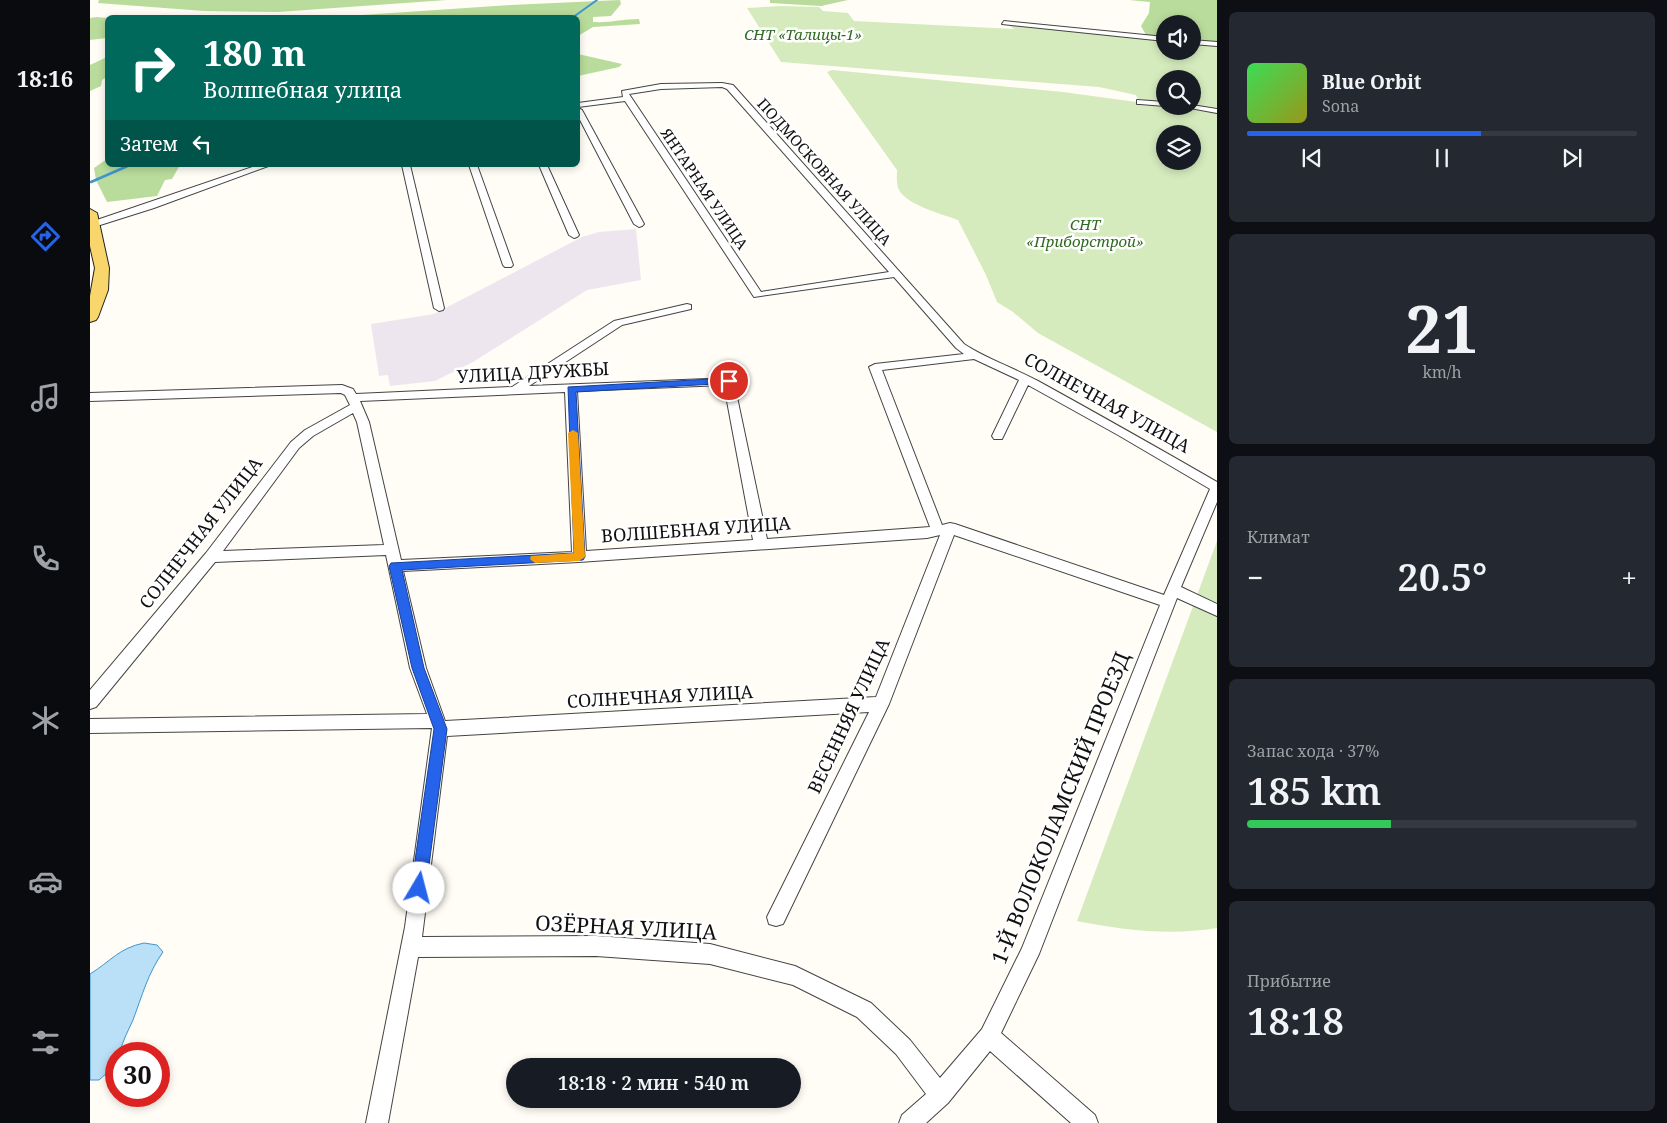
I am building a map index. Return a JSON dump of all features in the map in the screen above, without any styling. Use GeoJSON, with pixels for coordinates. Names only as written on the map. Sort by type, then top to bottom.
{"type":"FeatureCollection","features":[{"type":"Feature","properties":{"kind":"main road"},"geometry":{"type":"LineString","coordinates":[[90,317],[102,278],[102,268],[92,218]]}},
{"type":"Feature","properties":{"kind":"main road"},"geometry":{"type":"LineString","coordinates":[[90,256],[92,281],[90,290]]}},
{"type":"Feature","properties":{"kind":"street"},"geometry":{"type":"LineString","coordinates":[[1004,23],[1156,38]]}},
{"type":"Feature","properties":{"kind":"street"},"geometry":{"type":"LineString","coordinates":[[1201,43],[1217,44]]}},
{"type":"Feature","properties":{"kind":"street","name":"ПОДМОСКОВНАЯ УЛИЦА"},"geometry":{"type":"LineString","coordinates":[[627,100],[625,93],[640,89],[722,85],[730,87],[957,343],[975,356]]}},
{"type":"Feature","properties":{"kind":"street"},"geometry":{"type":"LineString","coordinates":[[580,105],[627,100]]}},
{"type":"Feature","properties":{"kind":"street","name":"ЯНТАРНАЯ УЛИЦА"},"geometry":{"type":"LineString","coordinates":[[627,100],[758,295],[897,274]]}},
{"type":"Feature","properties":{"kind":"street"},"geometry":{"type":"LineString","coordinates":[[1140,102],[1156,103]]}},
{"type":"Feature","properties":{"kind":"street"},"geometry":{"type":"LineString","coordinates":[[1201,109],[1217,111]]}},
{"type":"Feature","properties":{"kind":"street"},"geometry":{"type":"LineString","coordinates":[[580,114],[639,224]]}},
{"type":"Feature","properties":{"kind":"street"},"geometry":{"type":"LineString","coordinates":[[92,218],[151,206],[218,180],[260,167]]}},
{"type":"Feature","properties":{"kind":"street"},"geometry":{"type":"LineString","coordinates":[[406,167],[439,308]]}},
{"type":"Feature","properties":{"kind":"street"},"geometry":{"type":"LineString","coordinates":[[474,167],[508,265]]}},
{"type":"Feature","properties":{"kind":"street"},"geometry":{"type":"LineString","coordinates":[[544,167],[574,235]]}},
{"type":"Feature","properties":{"kind":"street"},"geometry":{"type":"LineString","coordinates":[[514,391],[618,323],[687,307]]}},
{"type":"Feature","properties":{"kind":"street"},"geometry":{"type":"LineString","coordinates":[[975,356],[874,367],[944,529],[1217,610]]}},
{"type":"Feature","properties":{"kind":"street","name":"СОЛНЕЧНАЯ УЛИЦА"},"geometry":{"type":"LineString","coordinates":[[975,356],[1025,379],[1217,488]]}},
{"type":"Feature","properties":{"kind":"street"},"geometry":{"type":"LineString","coordinates":[[998,436],[1025,379]]}},
{"type":"Feature","properties":{"kind":"street","name":"УЛИЦА ДРУЖБЫ"},"geometry":{"type":"LineString","coordinates":[[90,397],[351,398],[729,381],[761,544]]}},
{"type":"Feature","properties":{"kind":"street"},"geometry":{"type":"LineString","coordinates":[[571,389],[579,557]]}},
{"type":"Feature","properties":{"kind":"street"},"geometry":{"type":"LineString","coordinates":[[351,398],[363,422],[418,668],[438,725],[410,947],[377,1123]]}},
{"type":"Feature","properties":{"kind":"street","name":"СОЛНЕЧНАЯ УЛИЦА"},"geometry":{"type":"LineString","coordinates":[[90,702],[211,557],[295,445],[351,398]]}},
{"type":"Feature","properties":{"kind":"street","name":"1-Й ВОЛОКОЛАМСКИЙ ПРОЕЗД"},"geometry":{"type":"LineString","coordinates":[[910,1123],[940,1096],[989,1036],[1029,954],[1170,596],[1217,488]]}},
{"type":"Feature","properties":{"kind":"street","name":"ВОЛШЕБНАЯ УЛИЦА"},"geometry":{"type":"LineString","coordinates":[[211,557],[579,557],[927,533],[944,529]]}},
{"type":"Feature","properties":{"kind":"street","name":"ВЕСЕННЯЯ УЛИЦА"},"geometry":{"type":"LineString","coordinates":[[776,916],[881,704],[944,529]]}},
{"type":"Feature","properties":{"kind":"street","name":"СОЛНЕЧНАЯ УЛИЦА"},"geometry":{"type":"LineString","coordinates":[[90,726],[438,725],[881,704]]}},
{"type":"Feature","properties":{"kind":"street","name":"ОЗЁРНАЯ УЛИЦА"},"geometry":{"type":"LineString","coordinates":[[410,947],[596,946],[710,954],[795,976],[864,1010],[903,1047],[940,1096]]}},
{"type":"Feature","properties":{"kind":"street"},"geometry":{"type":"LineString","coordinates":[[989,1036],[1087,1123]]}},
{"type":"Feature","properties":{"kind":"shaded area"},"geometry":{"type":"Polygon","coordinates":[[[636,229],[641,280],[587,290],[473,362],[435,381],[390,386],[388,375],[379,376],[371,324],[434,314],[582,237],[599,232],[636,229]]]}},
{"type":"Feature","properties":{"kind":"green space"},"geometry":{"type":"Polygon","coordinates":[[[99,0],[447,0],[278,12],[204,11],[98,3],[99,0]]]}},
{"type":"Feature","properties":{"kind":"green space"},"geometry":{"type":"Polygon","coordinates":[[[620,0],[621,4],[611,16],[593,17],[593,22],[639,19],[640,24],[593,27],[580,35],[580,15],[363,15],[620,0]]]}},
{"type":"Feature","properties":{"kind":"green space"},"geometry":{"type":"Polygon","coordinates":[[[770,0],[848,0],[821,6],[770,3],[770,0]]]}},
{"type":"Feature","properties":{"kind":"green space"},"geometry":{"type":"Polygon","coordinates":[[[1129,0],[1217,0],[1217,42],[1201,41],[1201,15],[1156,15],[1156,36],[1146,35],[1141,26],[1149,13],[1150,2],[1129,0]]]}},
{"type":"Feature","properties":{"kind":"green space","name":"СНТ «Талицы-1»"},"geometry":{"type":"Polygon","coordinates":[[[781,6],[819,7],[823,11],[848,13],[854,21],[1014,29],[1009,25],[1156,39],[1156,60],[1201,60],[1201,44],[1217,46],[1217,110],[1201,107],[1201,70],[1156,70],[1156,102],[1138,99],[1136,95],[1099,87],[781,62],[747,8],[781,6]]]}},
{"type":"Feature","properties":{"kind":"green space"},"geometry":{"type":"Polygon","coordinates":[[[90,18],[105,18],[105,38],[90,40],[90,18]]]}},
{"type":"Feature","properties":{"kind":"green space"},"geometry":{"type":"Polygon","coordinates":[[[580,54],[622,64],[619,67],[580,76],[580,54]]]}},
{"type":"Feature","properties":{"kind":"green space"},"geometry":{"type":"Polygon","coordinates":[[[105,58],[105,78],[102,80],[101,86],[90,91],[90,65],[105,58]]]}},
{"type":"Feature","properties":{"kind":"green space","name":"СНТ «Приборстрой»"},"geometry":{"type":"Polygon","coordinates":[[[832,70],[1063,92],[1156,105],[1156,115],[1201,115],[1201,111],[1217,113],[1217,432],[1038,333],[1013,312],[997,302],[986,275],[958,220],[917,205],[909,200],[899,190],[897,185],[897,170],[827,72],[832,70]]]}},
{"type":"Feature","properties":{"kind":"green space"},"geometry":{"type":"Polygon","coordinates":[[[105,160],[105,167],[179,167],[172,179],[165,180],[157,196],[107,202],[96,180],[94,168],[105,160]]]}},
{"type":"Feature","properties":{"kind":"green space"},"geometry":{"type":"Polygon","coordinates":[[[1217,541],[1217,928],[1164,932],[1112,927],[1077,921],[1217,541]]]}},
{"type":"Feature","properties":{"kind":"water"},"geometry":{"type":"Polygon","coordinates":[[[144,943],[157,945],[163,952],[149,976],[123,1042],[105,1042],[105,1074],[99,1080],[90,1080],[90,974],[121,952],[144,943]]]}},
{"type":"Feature","properties":{"kind":"waterway"},"geometry":{"type":"LineString","coordinates":[[576,15],[597,0]]}},
{"type":"Feature","properties":{"kind":"waterway"},"geometry":{"type":"LineString","coordinates":[[91,182],[125,167]]}},
{"type":"Feature","properties":{"kind":"slow traffic"},"geometry":{"type":"LineString","coordinates":[[535,559],[579,557],[573,433]]}},
{"type":"Feature","properties":{"kind":"route"},"geometry":{"type":"LineString","coordinates":[[419,888],[440,729],[418,668],[395,566],[579,557],[571,389],[729,381]]}}]}
